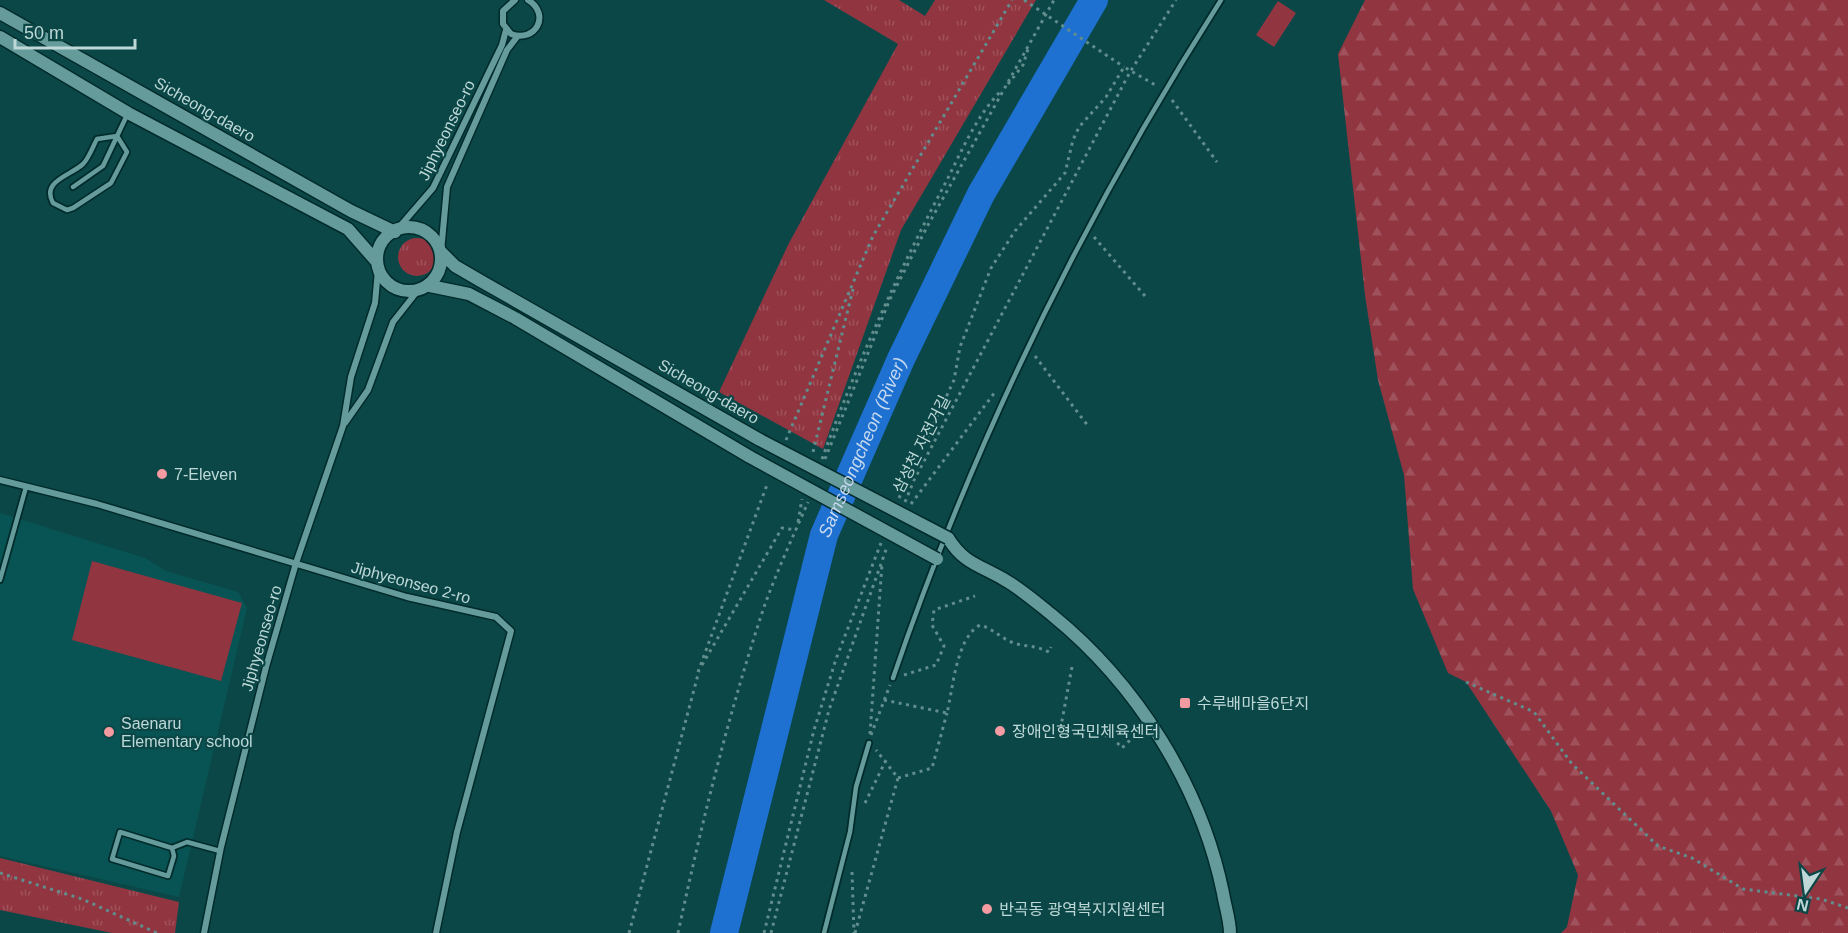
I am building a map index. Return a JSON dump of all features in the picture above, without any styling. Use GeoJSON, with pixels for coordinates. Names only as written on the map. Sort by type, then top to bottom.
{"type":"FeatureCollection","features":[{"type":"Feature","properties":{"kind":"street","name":"Jiphyeonseo-ro"},"geometry":{"type":"LineString","coordinates":[[395,232],[436,182],[502,45],[506,30],[503,24],[503,11],[514,0]]}},
{"type":"Feature","properties":{"kind":"street"},"geometry":{"type":"LineString","coordinates":[[506,30],[517,37],[524,37],[535,31],[540,19],[538,4],[528,0]]}},
{"type":"Feature","properties":{"kind":"street","name":"Sicheong-daero"},"geometry":{"type":"LineString","coordinates":[[0,14],[351,211],[395,232]]}},
{"type":"Feature","properties":{"kind":"street"},"geometry":{"type":"LineString","coordinates":[[0,37],[128,112],[348,229],[392,286],[404,291],[424,288],[469,294],[506,313],[750,457],[937,559],[959,556],[1007,581],[1054,617],[1105,666],[1153,725],[1190,793],[1217,866],[1230,933]]}},
{"type":"Feature","properties":{"kind":"street","name":"Jiphyeonseo-ro"},"geometry":{"type":"LineString","coordinates":[[441,252],[447,187],[507,50],[517,37]]}},
{"type":"Feature","properties":{"kind":"street"},"geometry":{"type":"LineString","coordinates":[[377,266],[377,249],[389,232],[411,228],[421,230],[430,235],[441,252],[439,272],[424,288]]}},
{"type":"Feature","properties":{"kind":"street","name":"Sicheong-daero"},"geometry":{"type":"LineString","coordinates":[[441,252],[455,266],[760,440],[948,538],[959,556]]}},
{"type":"Feature","properties":{"kind":"street","name":"Jiphyeonseo-ro"},"geometry":{"type":"LineString","coordinates":[[204,933],[220,851],[266,667],[296,563],[343,426],[351,377],[375,303],[377,266]]}},
{"type":"Feature","properties":{"kind":"street","name":"Jiphyeonseo-ro"},"geometry":{"type":"LineString","coordinates":[[343,426],[368,390],[393,322],[424,288]]}},
{"type":"Feature","properties":{"kind":"street","name":"Jiphyeonseo 2-ro"},"geometry":{"type":"LineString","coordinates":[[0,480],[96,504],[407,597],[496,617],[511,631],[457,832],[436,933]]}},
{"type":"Feature","properties":{"kind":"lane"},"geometry":{"type":"LineString","coordinates":[[893,678],[926,580],[967,480],[1029,347],[1164,90],[1221,0]]}},
{"type":"Feature","properties":{"kind":"lane"},"geometry":{"type":"LineString","coordinates":[[73,187],[103,166],[128,112]]}},
{"type":"Feature","properties":{"kind":"lane"},"geometry":{"type":"LineString","coordinates":[[117,136],[127,152],[111,183],[73,208],[67,210],[53,203],[50,190],[52,184],[84,163],[97,139],[117,136]]}},
{"type":"Feature","properties":{"kind":"lane"},"geometry":{"type":"LineString","coordinates":[[0,580],[26,487]]}},
{"type":"Feature","properties":{"kind":"lane"},"geometry":{"type":"LineString","coordinates":[[824,933],[850,832],[856,787],[869,743]]}},
{"type":"Feature","properties":{"kind":"lane"},"geometry":{"type":"LineString","coordinates":[[172,848],[174,855],[168,876],[112,860],[120,832],[172,848],[187,842],[220,851]]}},
{"type":"Feature","properties":{"kind":"path"},"geometry":{"type":"LineString","coordinates":[[810,464],[855,279],[873,236],[1012,0]]}},
{"type":"Feature","properties":{"kind":"path"},"geometry":{"type":"LineString","coordinates":[[1024,0],[1130,72],[1164,90],[1217,162]]}},
{"type":"Feature","properties":{"kind":"path"},"geometry":{"type":"LineString","coordinates":[[821,466],[890,299],[1054,0]]}},
{"type":"Feature","properties":{"kind":"path","name":"삼성천 자전거길"},"geometry":{"type":"LineString","coordinates":[[902,511],[914,480],[1130,72],[1176,0]]}},
{"type":"Feature","properties":{"kind":"path"},"geometry":{"type":"LineString","coordinates":[[898,500],[954,380],[960,347],[991,268],[1015,231],[1065,173],[1072,140],[1079,127],[1106,97],[1124,67]]}},
{"type":"Feature","properties":{"kind":"path"},"geometry":{"type":"LineString","coordinates":[[1089,231],[1145,296]]}},
{"type":"Feature","properties":{"kind":"path"},"geometry":{"type":"LineString","coordinates":[[1029,347],[1088,426]]}},
{"type":"Feature","properties":{"kind":"path"},"geometry":{"type":"LineString","coordinates":[[910,505],[1002,383]]}},
{"type":"Feature","properties":{"kind":"path"},"geometry":{"type":"LineString","coordinates":[[796,530],[803,497]]}},
{"type":"Feature","properties":{"kind":"path"},"geometry":{"type":"LineString","coordinates":[[678,933],[701,826],[737,696],[762,614],[808,498]]}},
{"type":"Feature","properties":{"kind":"path"},"geometry":{"type":"LineString","coordinates":[[629,933],[694,681],[782,528],[796,530]]}},
{"type":"Feature","properties":{"kind":"path"},"geometry":{"type":"LineString","coordinates":[[771,933],[829,710],[890,541]]}},
{"type":"Feature","properties":{"kind":"path"},"geometry":{"type":"LineString","coordinates":[[764,933],[814,730],[836,659],[882,543]]}},
{"type":"Feature","properties":{"kind":"path"},"geometry":{"type":"LineString","coordinates":[[869,743],[880,627],[882,559]]}},
{"type":"Feature","properties":{"kind":"path"},"geometry":{"type":"LineString","coordinates":[[869,743],[893,678],[936,665],[944,646],[932,625],[934,610],[975,596]]}},
{"type":"Feature","properties":{"kind":"path"},"geometry":{"type":"LineString","coordinates":[[898,778],[932,768],[954,683],[953,676],[973,629],[981,626],[991,628],[1011,642],[1037,646],[1049,652],[1051,647]]}},
{"type":"Feature","properties":{"kind":"path"},"geometry":{"type":"LineString","coordinates":[[1072,667],[1060,726],[1112,737],[1122,748],[1130,740]]}},
{"type":"Feature","properties":{"kind":"path"},"geometry":{"type":"LineString","coordinates":[[1466,682],[1534,712],[1572,764],[1658,846],[1692,858],[1743,889],[1821,899],[1848,908]]}},
{"type":"Feature","properties":{"kind":"path"},"geometry":{"type":"LineString","coordinates":[[884,700],[947,713]]}},
{"type":"Feature","properties":{"kind":"path"},"geometry":{"type":"LineString","coordinates":[[855,933],[898,778],[886,760],[869,743]]}},
{"type":"Feature","properties":{"kind":"path"},"geometry":{"type":"LineString","coordinates":[[850,832],[886,760]]}},
{"type":"Feature","properties":{"kind":"path"},"geometry":{"type":"LineString","coordinates":[[851,866],[855,933]]}},
{"type":"Feature","properties":{"kind":"path"},"geometry":{"type":"LineString","coordinates":[[0,873],[82,899],[157,933]]}},
{"type":"Feature","properties":{"kind":"shaded area","name":"Saenaru Elementary school"},"geometry":{"type":"Polygon","coordinates":[[[0,513],[145,558],[166,571],[238,592],[247,608],[179,897],[0,856],[0,513]]]}},
{"type":"Feature","properties":{"kind":"green space"},"geometry":{"type":"Polygon","coordinates":[[[824,0],[899,0],[925,16],[935,0],[1036,0],[901,230],[823,449],[719,392],[789,243],[898,44],[824,0]]]}},
{"type":"Feature","properties":{"kind":"green space"},"geometry":{"type":"Polygon","coordinates":[[[1365,0],[1848,0],[1848,933],[1561,933],[1567,927],[1578,875],[1551,811],[1466,682],[1448,673],[1413,589],[1404,475],[1378,380],[1365,295],[1338,54],[1365,0]]]}},
{"type":"Feature","properties":{"kind":"green space"},"geometry":{"type":"Polygon","coordinates":[[[1278,1],[1296,13],[1274,47],[1256,35],[1278,1]]]}},
{"type":"Feature","properties":{"kind":"green space"},"geometry":{"type":"Polygon","coordinates":[[[417,238],[430,244],[436,257],[430,270],[417,276],[404,270],[398,257],[404,244],[417,238]]]}},
{"type":"Feature","properties":{"kind":"green space"},"geometry":{"type":"Polygon","coordinates":[[[92,561],[242,603],[221,681],[72,640],[92,561]]]}},
{"type":"Feature","properties":{"kind":"green space"},"geometry":{"type":"Polygon","coordinates":[[[0,858],[179,902],[175,933],[112,933],[0,910],[0,858]]]}},
{"type":"Feature","properties":{"kind":"waterway","name":"Samseongcheon (River)"},"geometry":{"type":"LineString","coordinates":[[724,933],[824,535],[901,359],[981,194],[1094,0]]}},
{"type":"Feature","properties":{"kind":"place","name":"7-Eleven"},"geometry":{"type":"Point","coordinates":[162,474]}},
{"type":"Feature","properties":{"kind":"place","name":"수루배마을6단지"},"geometry":{"type":"Point","coordinates":[1185,703]}},
{"type":"Feature","properties":{"kind":"place","name":"장애인형국민체육센터"},"geometry":{"type":"Point","coordinates":[1000,731]}},
{"type":"Feature","properties":{"kind":"place","name":"Saenaru Elementary school"},"geometry":{"type":"Point","coordinates":[109,732]}},
{"type":"Feature","properties":{"kind":"place","name":"반곡동 광역복지지원센터"},"geometry":{"type":"Point","coordinates":[987,909]}}]}
